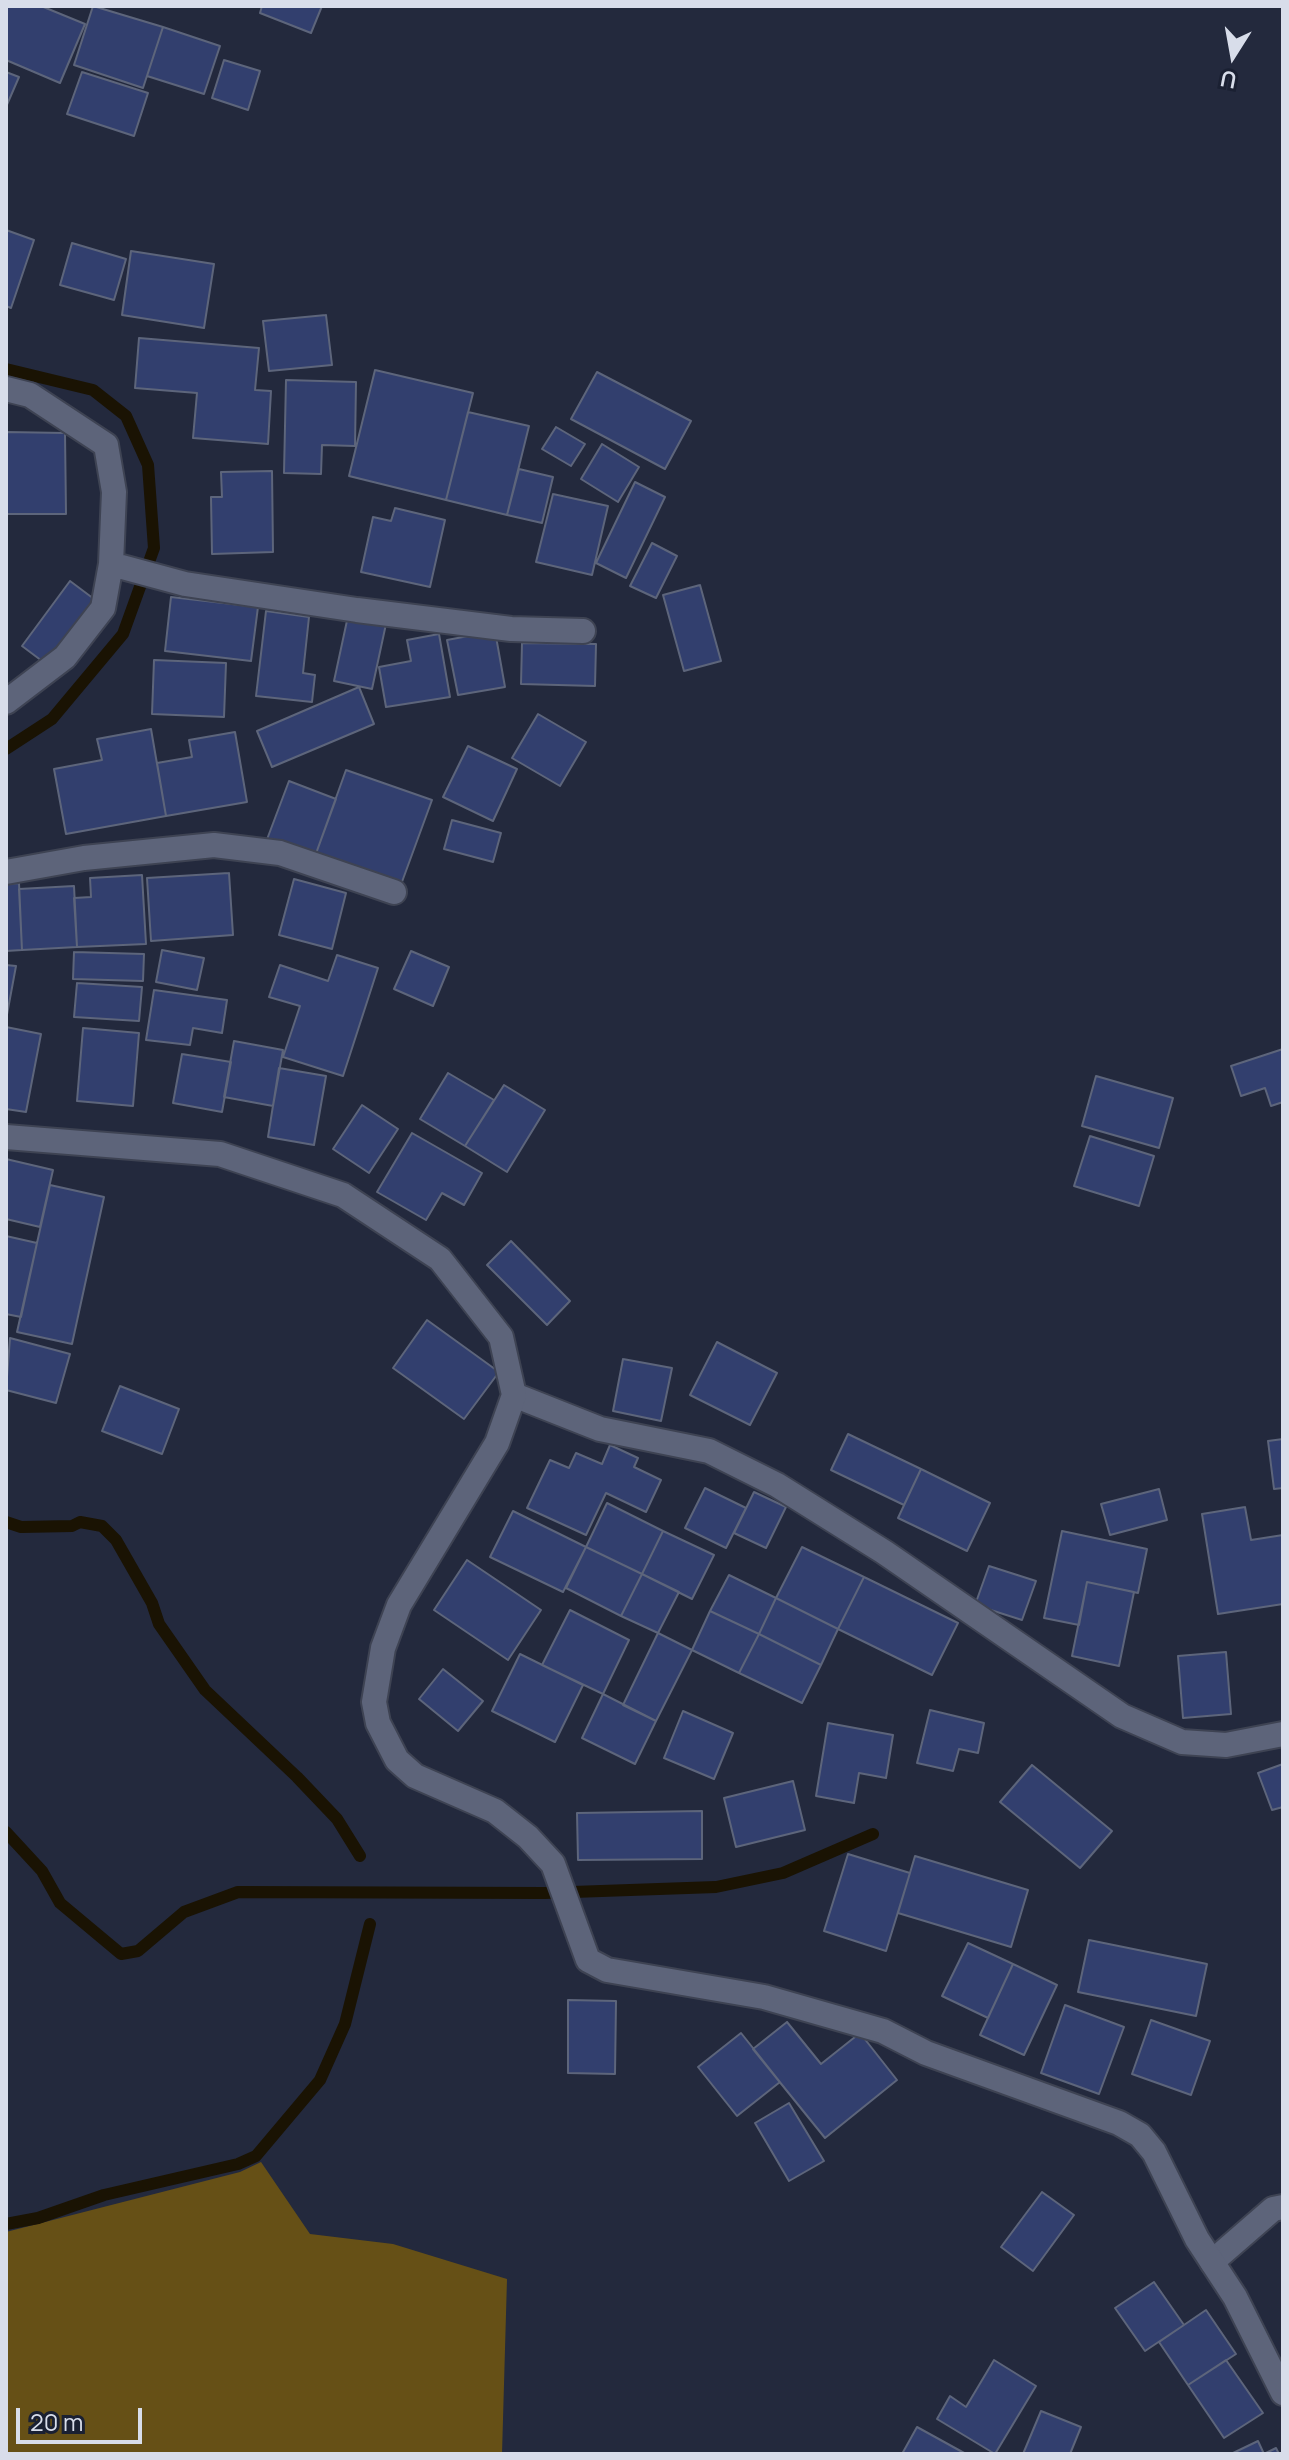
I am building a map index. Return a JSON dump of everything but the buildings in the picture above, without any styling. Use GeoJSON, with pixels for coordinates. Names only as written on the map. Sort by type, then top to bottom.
{"type":"FeatureCollection","features":[{"type":"Feature","properties":{"kind":"street"},"geometry":{"type":"LineString","coordinates":[[6,389],[30,395],[106,445],[114,492],[117,566],[103,608],[65,657],[6,702]]}},
{"type":"Feature","properties":{"kind":"street"},"geometry":{"type":"LineString","coordinates":[[117,566],[185,584],[511,629],[583,631]]}},
{"type":"Feature","properties":{"kind":"street"},"geometry":{"type":"LineString","coordinates":[[6,872],[84,858],[214,845],[280,853],[394,892]]}},
{"type":"Feature","properties":{"kind":"street"},"geometry":{"type":"LineString","coordinates":[[6,1137],[220,1154],[343,1195],[440,1259],[501,1337],[514,1395],[497,1443],[399,1605],[383,1648],[374,1702],[378,1723],[397,1760],[415,1776],[495,1811],[528,1837],[553,1864],[588,1960],[607,1970],[764,1997],[883,2031],[962,2067],[1119,2123],[1140,2135],[1154,2152],[1197,2239],[1235,2297],[1283,2393]]}},
{"type":"Feature","properties":{"kind":"street"},"geometry":{"type":"LineString","coordinates":[[514,1395],[600,1429],[709,1451],[777,1485],[884,1552],[1122,1716],[1182,1742],[1226,1745],[1283,1734]]}},
{"type":"Feature","properties":{"kind":"street"},"geometry":{"type":"LineString","coordinates":[[1212,2262],[1273,2209],[1283,2207]]}},
{"type":"Feature","properties":{"kind":"shaded area"},"geometry":{"type":"Polygon","coordinates":[[[261,2162],[310,2234],[393,2244],[507,2279],[502,2454],[6,2454],[6,2232],[240,2172],[261,2162]]]}},
{"type":"Feature","properties":{"kind":"waterway"},"geometry":{"type":"LineString","coordinates":[[6,369],[93,390],[126,416],[148,465],[154,548],[123,634],[52,719],[6,749]]}},
{"type":"Feature","properties":{"kind":"waterway"},"geometry":{"type":"LineString","coordinates":[[6,1522],[21,1527],[72,1526],[80,1522],[102,1526],[116,1540],[152,1603],[159,1624],[205,1690],[337,1819],[360,1856]]}},
{"type":"Feature","properties":{"kind":"waterway"},"geometry":{"type":"LineString","coordinates":[[6,1832],[42,1871],[60,1903],[121,1954],[138,1951],[184,1912],[238,1892],[544,1893],[716,1887],[783,1873],[873,1834]]}},
{"type":"Feature","properties":{"kind":"waterway"},"geometry":{"type":"LineString","coordinates":[[6,2224],[38,2218],[104,2195],[238,2164],[256,2156],[320,2080],[345,2024],[370,1924]]}}]}
